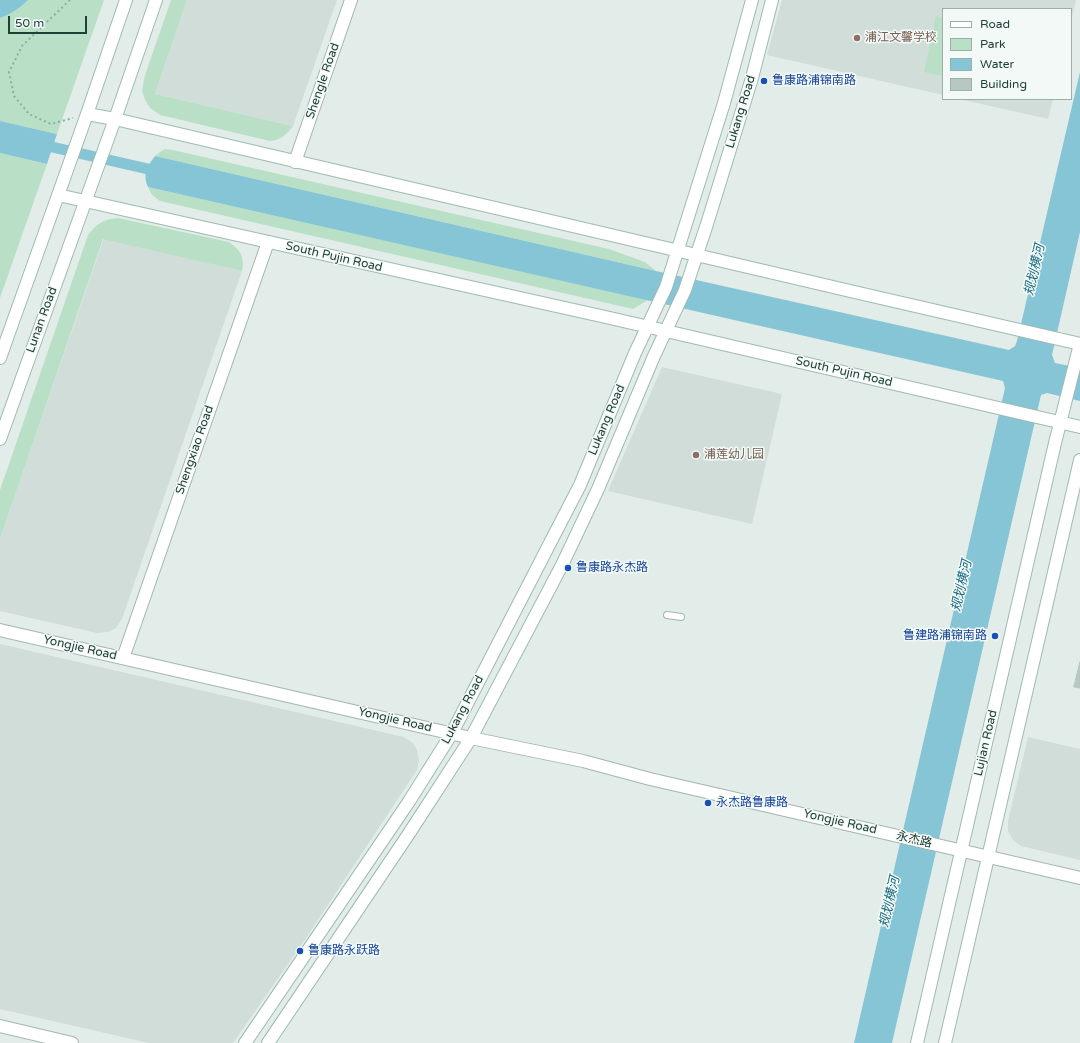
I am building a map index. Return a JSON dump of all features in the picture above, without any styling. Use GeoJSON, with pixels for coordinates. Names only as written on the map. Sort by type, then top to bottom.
{"type":"FeatureCollection","features":[{"type":"Feature","properties":{"kind":"street"},"geometry":{"type":"LineString","coordinates":[[0,358],[126,0]]}},
{"type":"Feature","properties":{"kind":"street"},"geometry":{"type":"LineString","coordinates":[[114,119],[156,0]]}},
{"type":"Feature","properties":{"kind":"street","name":"Shengle Road"},"geometry":{"type":"LineString","coordinates":[[295,162],[351,0]]}},
{"type":"Feature","properties":{"kind":"street","name":"Lukang Road"},"geometry":{"type":"LineString","coordinates":[[245,1043],[408,803],[452,733],[580,486],[635,352],[666,287],[724,103],[752,0]]}},
{"type":"Feature","properties":{"kind":"street","name":"Lukang Road"},"geometry":{"type":"LineString","coordinates":[[268,1043],[408,835],[471,738],[562,565],[598,489],[654,356],[684,290],[707,224],[752,78],[772,0]]}},
{"type":"Feature","properties":{"kind":"street"},"geometry":{"type":"LineString","coordinates":[[87,114],[114,119],[1080,344]]}},
{"type":"Feature","properties":{"kind":"street","name":"Lunan Road"},"geometry":{"type":"LineString","coordinates":[[0,439],[114,119]]}},
{"type":"Feature","properties":{"kind":"street","name":"South Pujin Road"},"geometry":{"type":"LineString","coordinates":[[58,196],[610,318],[1080,427]]}},
{"type":"Feature","properties":{"kind":"street","name":"Shengxiao Road"},"geometry":{"type":"LineString","coordinates":[[123,658],[268,242]]}},
{"type":"Feature","properties":{"kind":"street","name":"Lujian Road"},"geometry":{"type":"LineString","coordinates":[[917,1043],[1055,443],[1080,344]]}},
{"type":"Feature","properties":{"kind":"street"},"geometry":{"type":"LineString","coordinates":[[944,1043],[1080,460]]}},
{"type":"Feature","properties":{"kind":"street","name":"Yongjie Road"},"geometry":{"type":"LineString","coordinates":[[0,630],[471,738],[583,761],[650,779],[884,833]]}},
{"type":"Feature","properties":{"kind":"street","name":"永杰路"},"geometry":{"type":"LineString","coordinates":[[884,833],[961,851]]}},
{"type":"Feature","properties":{"kind":"street"},"geometry":{"type":"LineString","coordinates":[[961,851],[1080,878]]}},
{"type":"Feature","properties":{"kind":"street"},"geometry":{"type":"LineString","coordinates":[[0,1026],[72,1043]]}},
{"type":"Feature","properties":{"kind":"lane"},"geometry":{"type":"LineString","coordinates":[[667,615],[681,617]]}},
{"type":"Feature","properties":{"kind":"path"},"geometry":{"type":"LineString","coordinates":[[70,0],[22,46],[9,72],[14,96],[29,114],[51,124],[87,114]]}},
{"type":"Feature","properties":{"kind":"shaded area"},"geometry":{"type":"Polygon","coordinates":[[[187,0],[337,0],[293,126],[155,94],[187,0]]]}},
{"type":"Feature","properties":{"kind":"shaded area","name":"浦江文馨学校"},"geometry":{"type":"Polygon","coordinates":[[[782,0],[1076,0],[1072,17],[1072,8],[942,8],[942,95],[767,55],[782,0]]]}},
{"type":"Feature","properties":{"kind":"shaded area"},"geometry":{"type":"Polygon","coordinates":[[[963,100],[1053,100],[1048,119],[963,100]]]}},
{"type":"Feature","properties":{"kind":"shaded area"},"geometry":{"type":"Polygon","coordinates":[[[104,238],[242,271],[122,619],[116,628],[108,632],[97,633],[0,611],[0,539],[104,238]]]}},
{"type":"Feature","properties":{"kind":"shaded area","name":"浦莲幼儿园"},"geometry":{"type":"Polygon","coordinates":[[[662,367],[782,394],[752,524],[608,491],[662,367]]]}},
{"type":"Feature","properties":{"kind":"shaded area"},"geometry":{"type":"Polygon","coordinates":[[[0,644],[404,737],[413,743],[417,750],[419,760],[417,770],[302,944],[233,1043],[149,1043],[0,1009],[0,644]]]}},
{"type":"Feature","properties":{"kind":"shaded area"},"geometry":{"type":"Polygon","coordinates":[[[1028,737],[1080,749],[1080,860],[1021,846],[1013,840],[1008,831],[1008,821],[1028,737]]]}},
{"type":"Feature","properties":{"kind":"green space"},"geometry":{"type":"Polygon","coordinates":[[[28,0],[104,0],[57,134],[0,121],[0,18],[22,6],[28,0]]]}},
{"type":"Feature","properties":{"kind":"green space"},"geometry":{"type":"Polygon","coordinates":[[[171,0],[187,0],[155,94],[293,126],[286,134],[277,140],[270,141],[160,115],[150,108],[145,100],[142,90],[145,75],[171,0]]]}},
{"type":"Feature","properties":{"kind":"green space"},"geometry":{"type":"Polygon","coordinates":[[[936,16],[942,18],[942,76],[924,72],[936,16]]]}},
{"type":"Feature","properties":{"kind":"green space"},"geometry":{"type":"Polygon","coordinates":[[[165,149],[609,249],[645,262],[656,271],[155,156],[165,149]]]}},
{"type":"Feature","properties":{"kind":"green space"},"geometry":{"type":"Polygon","coordinates":[[[0,153],[47,164],[0,298],[0,153]]]}},
{"type":"Feature","properties":{"kind":"green space"},"geometry":{"type":"Polygon","coordinates":[[[148,187],[648,300],[633,309],[160,201],[152,195],[148,187]]]}},
{"type":"Feature","properties":{"kind":"green space"},"geometry":{"type":"Polygon","coordinates":[[[118,218],[229,242],[241,254],[243,261],[242,271],[103,239],[0,539],[0,490],[88,235],[101,223],[118,218]]]}},
{"type":"Feature","properties":{"kind":"water"},"geometry":{"type":"Polygon","coordinates":[[[0,0],[28,0],[8,15],[0,18],[0,0]]]}},
{"type":"Feature","properties":{"kind":"water","name":"规划横河"},"geometry":{"type":"Polygon","coordinates":[[[1080,72],[1080,232],[1052,355],[1055,363],[1080,368],[1080,401],[1047,393],[1041,395],[892,1043],[854,1043],[1005,388],[1003,381],[148,187],[145,175],[155,156],[1009,350],[1015,346],[1017,341],[1080,72]]]}},
{"type":"Feature","properties":{"kind":"water"},"geometry":{"type":"Polygon","coordinates":[[[0,121],[57,134],[47,164],[0,153],[0,121]]]}},
{"type":"Feature","properties":{"kind":"building"},"geometry":{"type":"Polygon","coordinates":[[[1080,662],[1080,688],[1074,687],[1080,662]]]}},
{"type":"Feature","properties":{"kind":"waterway"},"geometry":{"type":"LineString","coordinates":[[39,144],[161,172]]}},
{"type":"Feature","properties":{"kind":"place","name":"浦江文馨学校"},"geometry":{"type":"Point","coordinates":[857,38]}},
{"type":"Feature","properties":{"kind":"place","name":"鲁康路浦锦南路"},"geometry":{"type":"Point","coordinates":[764,81]}},
{"type":"Feature","properties":{"kind":"place","name":"浦莲幼儿园"},"geometry":{"type":"Point","coordinates":[696,455]}},
{"type":"Feature","properties":{"kind":"place","name":"鲁康路永杰路"},"geometry":{"type":"Point","coordinates":[568,568]}},
{"type":"Feature","properties":{"kind":"place","name":"鲁建路浦锦南路"},"geometry":{"type":"Point","coordinates":[995,636]}},
{"type":"Feature","properties":{"kind":"place","name":"永杰路鲁康路"},"geometry":{"type":"Point","coordinates":[708,803]}},
{"type":"Feature","properties":{"kind":"place","name":"鲁康路永跃路"},"geometry":{"type":"Point","coordinates":[300,951]}}]}
